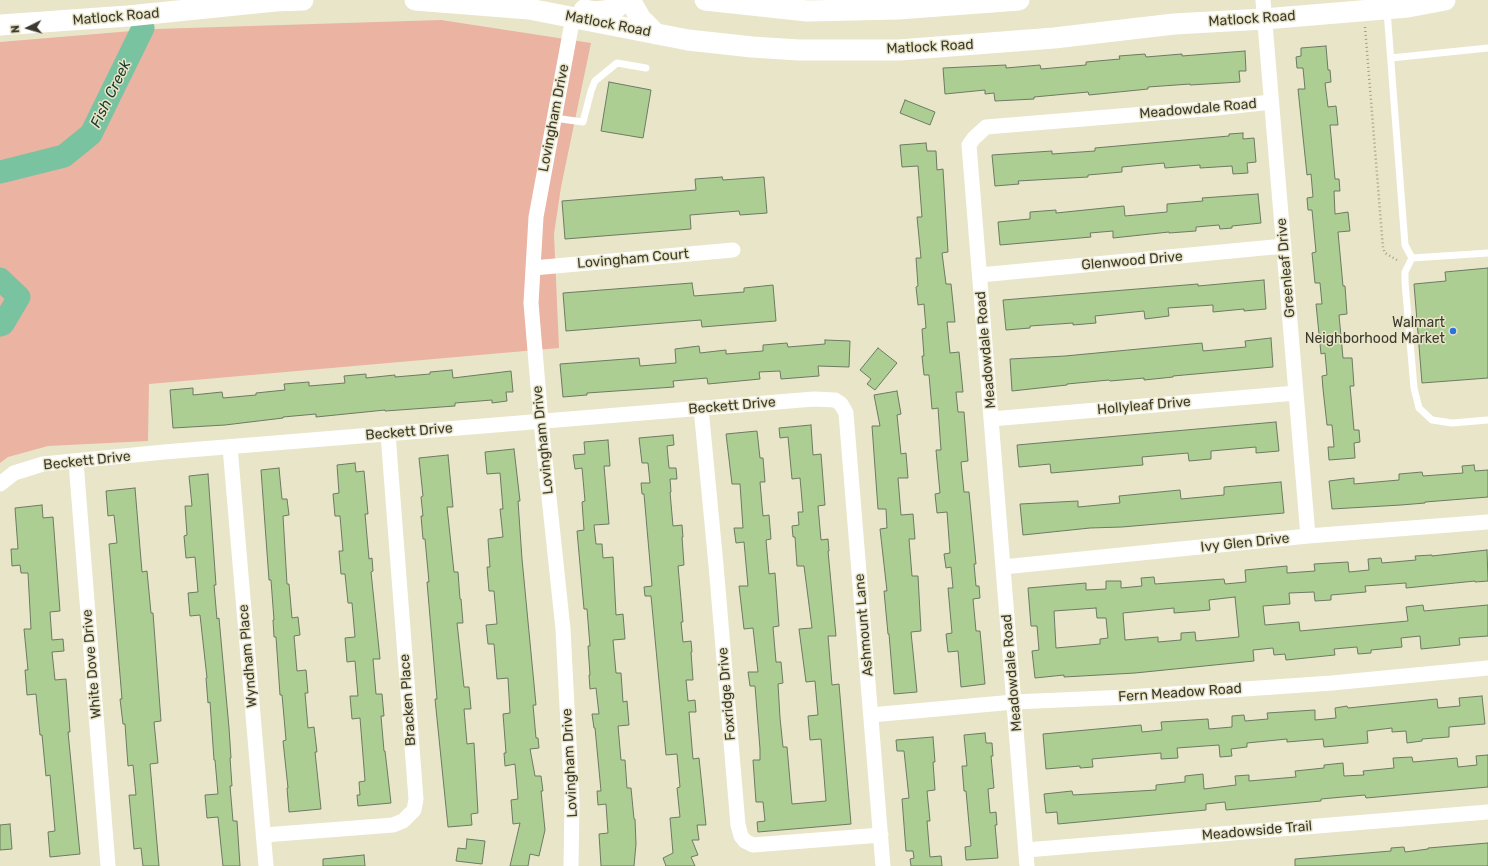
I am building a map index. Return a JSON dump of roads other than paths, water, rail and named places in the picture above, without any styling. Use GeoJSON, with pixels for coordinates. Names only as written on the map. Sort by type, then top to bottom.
{"type":"FeatureCollection","features":[{"type":"Feature","properties":{"kind":"main road","name":"Matlock Road"},"geometry":{"type":"LineString","coordinates":[[0,26],[128,16],[275,1],[303,0]]}},
{"type":"Feature","properties":{"kind":"main road","name":"Matlock Road"},"geometry":{"type":"LineString","coordinates":[[415,0],[513,7],[573,17],[688,40],[752,47],[799,50],[899,50],[1054,38],[1174,24],[1264,9],[1408,7],[1446,0]]}},
{"type":"Feature","properties":{"kind":"main road"},"geometry":{"type":"LineString","coordinates":[[513,7],[523,2],[532,2],[596,12],[611,10],[624,0]]}},
{"type":"Feature","properties":{"kind":"main road"},"geometry":{"type":"LineString","coordinates":[[630,0],[641,19],[656,34]]}},
{"type":"Feature","properties":{"kind":"main road"},"geometry":{"type":"LineString","coordinates":[[705,0],[807,6],[898,9],[1019,0]]}},
{"type":"Feature","properties":{"kind":"street","name":"Greenleaf Drive"},"geometry":{"type":"LineString","coordinates":[[1264,9],[1308,536]]}},
{"type":"Feature","properties":{"kind":"street","name":"Lovingham Drive"},"geometry":{"type":"LineString","coordinates":[[572,866],[572,802],[563,629],[541,422],[531,303],[536,217],[573,17]]}},
{"type":"Feature","properties":{"kind":"street","name":"Meadowdale Road"},"geometry":{"type":"LineString","coordinates":[[1027,866],[969,144],[986,127],[1272,102]]}},
{"type":"Feature","properties":{"kind":"street","name":"Glenwood Drive"},"geometry":{"type":"LineString","coordinates":[[980,275],[1284,246]]}},
{"type":"Feature","properties":{"kind":"street","name":"Lovingham Court"},"geometry":{"type":"LineString","coordinates":[[533,268],[733,250]]}},
{"type":"Feature","properties":{"kind":"street","name":"Hollyleaf Drive"},"geometry":{"type":"LineString","coordinates":[[991,419],[1296,393]]}},
{"type":"Feature","properties":{"kind":"street","name":"Beckett Drive"},"geometry":{"type":"LineString","coordinates":[[0,484],[14,474],[43,464],[701,408],[814,399],[824,400]]}},
{"type":"Feature","properties":{"kind":"street","name":"Ashmount Lane"},"geometry":{"type":"LineString","coordinates":[[824,400],[835,400],[841,404],[846,413],[883,866]]}},
{"type":"Feature","properties":{"kind":"street","name":"Foxridge Drive"},"geometry":{"type":"LineString","coordinates":[[701,408],[738,825],[741,836],[745,841],[752,845],[880,835]]}},
{"type":"Feature","properties":{"kind":"street","name":"Bracken Place"},"geometry":{"type":"LineString","coordinates":[[264,835],[393,825],[403,821],[414,810],[416,799],[388,434]]}},
{"type":"Feature","properties":{"kind":"street","name":"Wyndham Place"},"geometry":{"type":"LineString","coordinates":[[230,447],[266,866]]}},
{"type":"Feature","properties":{"kind":"street","name":"White Dove Drive"},"geometry":{"type":"LineString","coordinates":[[76,462],[108,866]]}},
{"type":"Feature","properties":{"kind":"street","name":"Ivy Glen Drive"},"geometry":{"type":"LineString","coordinates":[[1003,567],[1308,536],[1488,522]]}},
{"type":"Feature","properties":{"kind":"street","name":"Fern Meadow Road"},"geometry":{"type":"LineString","coordinates":[[871,715],[1014,702],[1325,683],[1488,668]]}},
{"type":"Feature","properties":{"kind":"street","name":"Meadowside Trail"},"geometry":{"type":"LineString","coordinates":[[1026,850],[1488,812]]}},
{"type":"Feature","properties":{"kind":"lane"},"geometry":{"type":"LineString","coordinates":[[1387,8],[1405,245],[1412,258]]}},
{"type":"Feature","properties":{"kind":"lane"},"geometry":{"type":"LineString","coordinates":[[1391,58],[1488,48]]}},
{"type":"Feature","properties":{"kind":"lane"},"geometry":{"type":"LineString","coordinates":[[554,118],[583,122],[595,81],[617,63],[646,68]]}},
{"type":"Feature","properties":{"kind":"lane"},"geometry":{"type":"LineString","coordinates":[[1412,258],[1488,252]]}},
{"type":"Feature","properties":{"kind":"lane"},"geometry":{"type":"LineString","coordinates":[[1412,258],[1405,272],[1405,282],[1414,388],[1419,408],[1432,420],[1452,423],[1488,420]]}},
{"type":"Feature","properties":{"kind":"waterway","name":"Fish Creek"},"geometry":{"type":"LineString","coordinates":[[0,172],[64,156],[91,134],[143,28]]}},
{"type":"Feature","properties":{"kind":"waterway","name":"Fish Creek"},"geometry":{"type":"LineString","coordinates":[[0,279],[19,297],[3,324],[0,325]]}},
{"type":"Feature","properties":{"kind":"place","name":"Walmart Neighborhood Market"},"geometry":{"type":"Point","coordinates":[1453,331]}}]}
